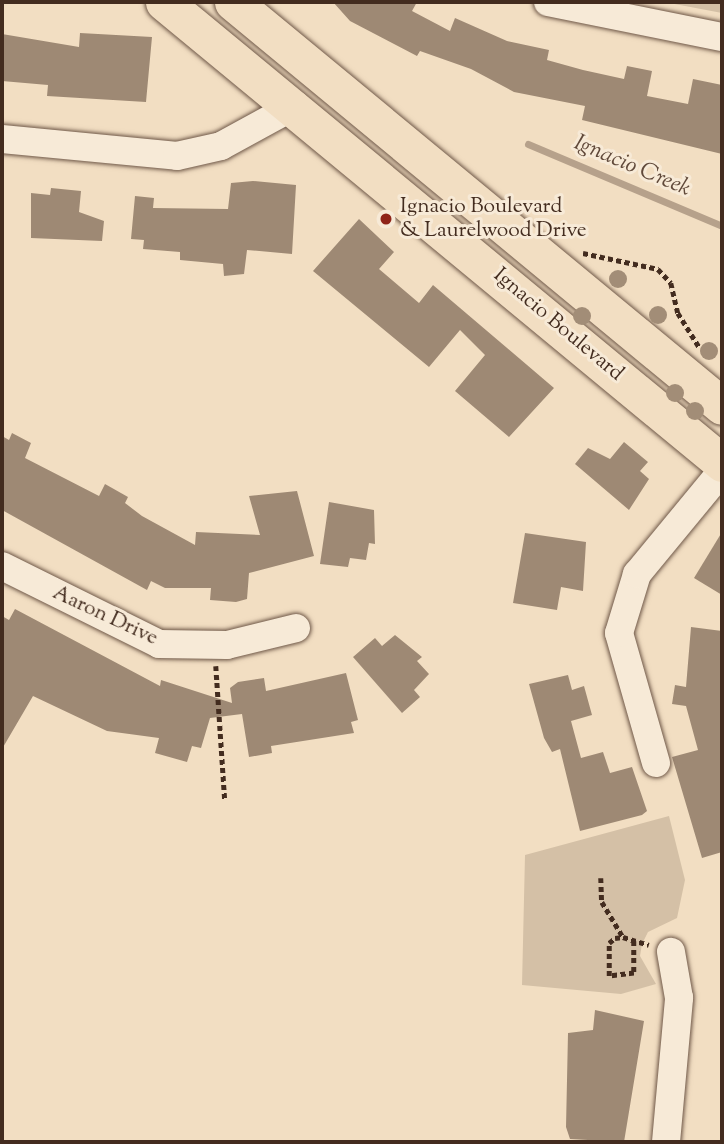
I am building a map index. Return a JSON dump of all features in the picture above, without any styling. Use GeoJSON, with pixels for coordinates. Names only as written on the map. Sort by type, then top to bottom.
{"type":"FeatureCollection","features":[{"type":"Feature","properties":{"kind":"main road","name":"Ignacio Boulevard"},"geometry":{"type":"LineString","coordinates":[[164,2],[296,105],[722,463]]}},
{"type":"Feature","properties":{"kind":"main road","name":"Ignacio Boulevard"},"geometry":{"type":"LineString","coordinates":[[233,2],[722,406]]}},
{"type":"Feature","properties":{"kind":"main road"},"geometry":{"type":"LineString","coordinates":[[296,105],[334,84]]}},
{"type":"Feature","properties":{"kind":"street"},"geometry":{"type":"LineString","coordinates":[[548,2],[722,37]]}},
{"type":"Feature","properties":{"kind":"street"},"geometry":{"type":"LineString","coordinates":[[2,138],[177,156],[221,146],[296,105]]}},
{"type":"Feature","properties":{"kind":"street"},"geometry":{"type":"LineString","coordinates":[[656,763],[619,633],[637,573],[722,471]]}},
{"type":"Feature","properties":{"kind":"street","name":"Aaron Drive"},"geometry":{"type":"LineString","coordinates":[[2,566],[159,644],[214,645],[296,628]]}},
{"type":"Feature","properties":{"kind":"street"},"geometry":{"type":"LineString","coordinates":[[666,1142],[679,998],[671,952]]}},
{"type":"Feature","properties":{"kind":"path"},"geometry":{"type":"LineString","coordinates":[[570,251],[666,276],[683,324],[703,353],[687,377]]}},
{"type":"Feature","properties":{"kind":"path"},"geometry":{"type":"LineString","coordinates":[[214,645],[225,801]]}},
{"type":"Feature","properties":{"kind":"path"},"geometry":{"type":"LineString","coordinates":[[601,878],[602,902],[623,937],[634,940],[634,973],[609,976],[609,943],[623,937]]}},
{"type":"Feature","properties":{"kind":"shaded area"},"geometry":{"type":"Polygon","coordinates":[[[664,2],[722,2],[722,13],[664,2]]]}},
{"type":"Feature","properties":{"kind":"shaded area"},"geometry":{"type":"Polygon","coordinates":[[[669,816],[685,880],[677,918],[648,932],[642,944],[640,956],[656,984],[621,994],[522,985],[525,855],[669,816]]]}},
{"type":"Feature","properties":{"kind":"building"},"geometry":{"type":"Polygon","coordinates":[[[333,2],[417,2],[412,11],[450,31],[455,18],[507,41],[549,50],[547,60],[624,79],[627,66],[652,71],[647,96],[688,104],[693,79],[722,85],[722,154],[582,120],[585,106],[514,92],[471,69],[420,51],[417,56],[350,21],[333,2]]]}},
{"type":"Feature","properties":{"kind":"building"},"geometry":{"type":"Polygon","coordinates":[[[80,33],[152,37],[146,102],[47,96],[48,85],[2,81],[2,34],[79,47],[80,33]]]}},
{"type":"Feature","properties":{"kind":"building"},"geometry":{"type":"Polygon","coordinates":[[[253,181],[296,185],[292,254],[247,250],[244,274],[224,276],[223,264],[180,260],[180,252],[143,249],[144,240],[131,239],[135,196],[154,198],[153,208],[228,209],[231,183],[253,181]]]}},
{"type":"Feature","properties":{"kind":"building"},"geometry":{"type":"Polygon","coordinates":[[[51,188],[81,191],[79,212],[104,221],[102,241],[31,238],[31,193],[50,195],[51,188]]]}},
{"type":"Feature","properties":{"kind":"building"},"geometry":{"type":"Polygon","coordinates":[[[359,219],[394,252],[379,269],[419,303],[433,285],[554,388],[509,437],[455,391],[485,355],[460,330],[429,367],[313,271],[359,219]]]}},
{"type":"Feature","properties":{"kind":"building"},"geometry":{"type":"Polygon","coordinates":[[[12,433],[31,443],[25,458],[99,496],[105,484],[128,497],[125,503],[142,516],[195,545],[196,532],[260,535],[249,496],[297,491],[314,556],[249,573],[247,599],[236,602],[210,600],[211,588],[165,588],[151,581],[147,590],[2,510],[2,436],[9,440],[12,433]]]}},
{"type":"Feature","properties":{"kind":"building"},"geometry":{"type":"Polygon","coordinates":[[[624,442],[648,462],[640,471],[649,479],[629,510],[575,464],[588,448],[610,459],[624,442]]]}},
{"type":"Feature","properties":{"kind":"building"},"geometry":{"type":"Polygon","coordinates":[[[329,502],[374,510],[375,544],[369,543],[366,560],[350,558],[348,567],[320,564],[329,502]]]}},
{"type":"Feature","properties":{"kind":"building"},"geometry":{"type":"Polygon","coordinates":[[[722,532],[722,595],[694,578],[722,532]]]}},
{"type":"Feature","properties":{"kind":"building"},"geometry":{"type":"Polygon","coordinates":[[[525,533],[586,542],[583,591],[561,587],[557,610],[513,603],[525,533]]]}},
{"type":"Feature","properties":{"kind":"building"},"geometry":{"type":"Polygon","coordinates":[[[15,609],[160,686],[161,680],[232,703],[230,688],[238,682],[264,678],[266,691],[346,673],[358,720],[351,722],[354,733],[271,746],[272,753],[249,757],[242,714],[210,718],[201,748],[192,746],[187,762],[155,753],[159,738],[107,731],[33,696],[2,749],[2,616],[9,620],[15,609]]]}},
{"type":"Feature","properties":{"kind":"building"},"geometry":{"type":"Polygon","coordinates":[[[691,627],[722,631],[722,852],[702,858],[672,757],[698,750],[686,706],[672,704],[675,685],[686,687],[691,627]]]}},
{"type":"Feature","properties":{"kind":"building"},"geometry":{"type":"Polygon","coordinates":[[[395,635],[422,657],[417,661],[429,674],[414,690],[420,697],[402,713],[353,657],[375,638],[382,646],[395,635]]]}},
{"type":"Feature","properties":{"kind":"building"},"geometry":{"type":"Polygon","coordinates":[[[568,675],[572,690],[584,686],[592,715],[571,721],[581,758],[603,752],[610,773],[632,767],[647,811],[642,815],[580,831],[560,749],[552,752],[544,738],[529,684],[568,675]]]}},
{"type":"Feature","properties":{"kind":"building"},"geometry":{"type":"Polygon","coordinates":[[[595,1010],[644,1021],[624,1142],[570,1139],[566,1127],[568,1033],[593,1030],[595,1010]]]}},
{"type":"Feature","properties":{"kind":"waterway","name":"Ignacio Creek"},"geometry":{"type":"LineString","coordinates":[[528,144],[722,226]]}},
{"type":"Feature","properties":{"kind":"place","name":"Ignacio Boulevard & Laurelwood Drive"},"geometry":{"type":"Point","coordinates":[386,219]}}]}
